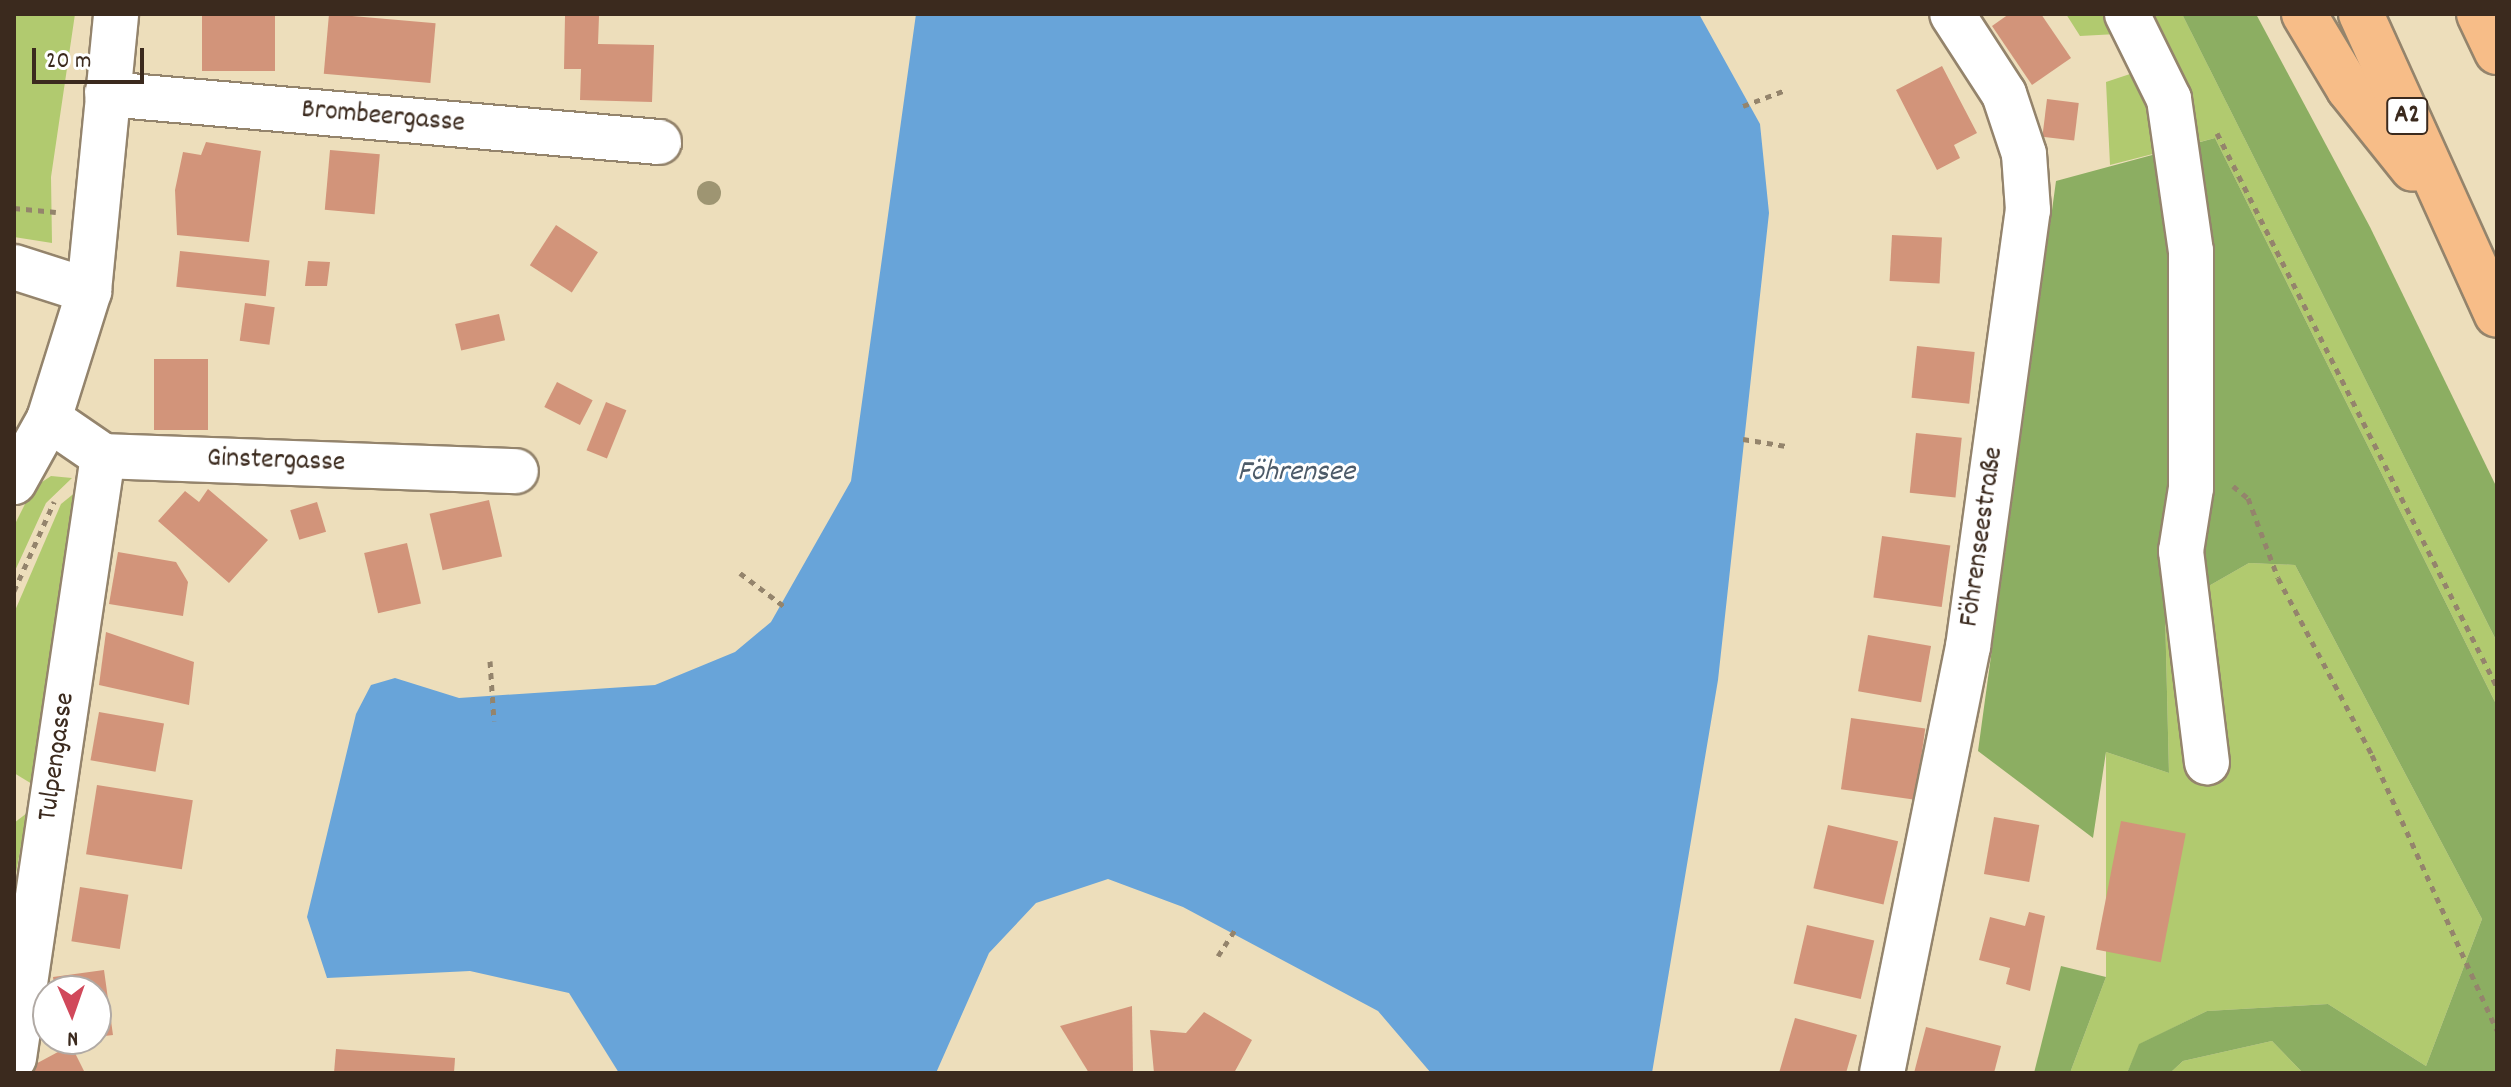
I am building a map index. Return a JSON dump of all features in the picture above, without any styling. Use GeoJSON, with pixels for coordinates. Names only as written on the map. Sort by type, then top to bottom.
{"type":"FeatureCollection","features":[{"type":"Feature","properties":{"kind":"highway"},"geometry":{"type":"LineString","coordinates":[[2304,14],[2349,89],[2453,218]]}},
{"type":"Feature","properties":{"kind":"highway","name":"A2"},"geometry":{"type":"LineString","coordinates":[[2361,14],[2497,315]]}},
{"type":"Feature","properties":{"kind":"highway"},"geometry":{"type":"LineString","coordinates":[[2479,14],[2497,52]]}},
{"type":"Feature","properties":{"kind":"street"},"geometry":{"type":"LineString","coordinates":[[14,482],[49,419],[89,291],[116,14]]}},
{"type":"Feature","properties":{"kind":"street","name":"Föhrenseestraße"},"geometry":{"type":"LineString","coordinates":[[1882,1073],[1968,647],[2028,210],[2024,154],[2004,94],[1952,14]]}},
{"type":"Feature","properties":{"kind":"street"},"geometry":{"type":"LineString","coordinates":[[2127,14],[2169,99],[2189,236],[2191,488],[2181,551],[2207,762]]}},
{"type":"Feature","properties":{"kind":"street","name":"Brombeergasse"},"geometry":{"type":"LineString","coordinates":[[107,94],[659,142]]}},
{"type":"Feature","properties":{"kind":"street"},"geometry":{"type":"LineString","coordinates":[[14,267],[89,291]]}},
{"type":"Feature","properties":{"kind":"street"},"geometry":{"type":"LineString","coordinates":[[49,419],[103,456]]}},
{"type":"Feature","properties":{"kind":"street","name":"Ginstergasse"},"geometry":{"type":"LineString","coordinates":[[103,456],[516,471]]}},
{"type":"Feature","properties":{"kind":"street","name":"Tulpengasse"},"geometry":{"type":"LineString","coordinates":[[14,1058],[103,456]]}},
{"type":"Feature","properties":{"kind":"path"},"geometry":{"type":"LineString","coordinates":[[1743,106],[1783,91]]}},
{"type":"Feature","properties":{"kind":"path"},"geometry":{"type":"LineString","coordinates":[[2214,126],[2497,687]]}},
{"type":"Feature","properties":{"kind":"path"},"geometry":{"type":"LineString","coordinates":[[1743,439],[1786,446]]}},
{"type":"Feature","properties":{"kind":"path"},"geometry":{"type":"LineString","coordinates":[[2191,488],[2225,480],[2248,498],[2278,578],[2372,755],[2497,1030]]}},
{"type":"Feature","properties":{"kind":"path"},"geometry":{"type":"LineString","coordinates":[[740,573],[785,607]]}},
{"type":"Feature","properties":{"kind":"path"},"geometry":{"type":"LineString","coordinates":[[490,661],[494,721]]}},
{"type":"Feature","properties":{"kind":"path"},"geometry":{"type":"LineString","coordinates":[[1218,956],[1235,930]]}},
{"type":"Feature","properties":{"kind":"green space"},"geometry":{"type":"Polygon","coordinates":[[[14,14],[75,14],[51,177],[52,243],[14,237],[14,14]]]}},
{"type":"Feature","properties":{"kind":"green space"},"geometry":{"type":"Polygon","coordinates":[[[2066,14],[2182,14],[2497,642],[2497,706],[2215,138],[2110,165],[2106,82],[2136,72],[2117,34],[2080,36],[2066,14]]]}},
{"type":"Feature","properties":{"kind":"green space"},"geometry":{"type":"Polygon","coordinates":[[[2182,14],[2256,14],[2370,227],[2497,488],[2497,642],[2182,14]]]}},
{"type":"Feature","properties":{"kind":"green space"},"geometry":{"type":"Polygon","coordinates":[[[2215,138],[2497,706],[2497,1073],[2303,1073],[2272,1041],[2183,1061],[2170,1073],[2127,1073],[2139,1044],[2207,1011],[2328,1004],[2426,1066],[2482,919],[2295,565],[2249,563],[2165,611],[2169,773],[2106,752],[2093,838],[1978,751],[2056,181],[2215,138]]]}},
{"type":"Feature","properties":{"kind":"green space"},"geometry":{"type":"Polygon","coordinates":[[[51,476],[72,478],[46,503],[14,573],[14,526],[33,488],[51,476]]]}},
{"type":"Feature","properties":{"kind":"green space"},"geometry":{"type":"Polygon","coordinates":[[[82,487],[37,787],[14,773],[14,613],[61,504],[82,487]]]}},
{"type":"Feature","properties":{"kind":"green space"},"geometry":{"type":"Polygon","coordinates":[[[2249,563],[2295,565],[2482,919],[2426,1066],[2328,1004],[2207,1011],[2140,1044],[2127,1073],[2070,1073],[2106,977],[2106,752],[2169,773],[2165,611],[2249,563]]]}},
{"type":"Feature","properties":{"kind":"green space"},"geometry":{"type":"Polygon","coordinates":[[[27,813],[14,884],[14,823],[27,813]]]}},
{"type":"Feature","properties":{"kind":"green space"},"geometry":{"type":"Polygon","coordinates":[[[2061,966],[2106,977],[2070,1073],[2034,1073],[2061,966]]]}},
{"type":"Feature","properties":{"kind":"green space"},"geometry":{"type":"Polygon","coordinates":[[[2272,1041],[2303,1073],[2170,1073],[2183,1061],[2272,1041]]]}},
{"type":"Feature","properties":{"kind":"water","name":"Föhrensee"},"geometry":{"type":"Polygon","coordinates":[[[916,14],[1699,14],[1760,124],[1769,213],[1718,680],[1652,1073],[1431,1073],[1378,1011],[1183,907],[1108,879],[1036,903],[989,953],[936,1073],[619,1073],[569,993],[470,971],[327,978],[307,917],[356,714],[371,685],[395,678],[459,698],[655,685],[735,652],[771,622],[851,481],[916,14]]]}},
{"type":"Feature","properties":{"kind":"building"},"geometry":{"type":"Polygon","coordinates":[[[202,14],[275,14],[275,71],[202,71],[202,14]]]}},
{"type":"Feature","properties":{"kind":"building"},"geometry":{"type":"Polygon","coordinates":[[[329,14],[436,23],[430,83],[324,74],[329,14]]]}},
{"type":"Feature","properties":{"kind":"building"},"geometry":{"type":"Polygon","coordinates":[[[2009,14],[2041,14],[2071,58],[2032,85],[1992,26],[2009,14]]]}},
{"type":"Feature","properties":{"kind":"building"},"geometry":{"type":"Polygon","coordinates":[[[565,16],[599,16],[598,44],[654,45],[652,102],[580,100],[581,69],[564,69],[565,16]]]}},
{"type":"Feature","properties":{"kind":"building"},"geometry":{"type":"Polygon","coordinates":[[[1942,66],[1977,133],[1954,145],[1960,158],[1937,170],[1896,90],[1942,66]]]}},
{"type":"Feature","properties":{"kind":"building"},"geometry":{"type":"Polygon","coordinates":[[[2047,99],[2079,103],[2074,141],[2042,137],[2047,99]]]}},
{"type":"Feature","properties":{"kind":"building"},"geometry":{"type":"Polygon","coordinates":[[[206,142],[261,151],[249,242],[177,235],[175,190],[183,152],[201,155],[206,142]]]}},
{"type":"Feature","properties":{"kind":"building"},"geometry":{"type":"Polygon","coordinates":[[[330,150],[380,154],[375,214],[325,210],[330,150]]]}},
{"type":"Feature","properties":{"kind":"building"},"geometry":{"type":"Polygon","coordinates":[[[556,225],[598,252],[572,292],[530,265],[556,225]]]}},
{"type":"Feature","properties":{"kind":"building"},"geometry":{"type":"Polygon","coordinates":[[[1892,235],[1942,238],[1940,284],[1890,281],[1892,235]]]}},
{"type":"Feature","properties":{"kind":"building"},"geometry":{"type":"Polygon","coordinates":[[[180,251],[270,260],[266,296],[176,287],[180,251]]]}},
{"type":"Feature","properties":{"kind":"building"},"geometry":{"type":"Polygon","coordinates":[[[308,261],[330,262],[327,286],[305,286],[308,261]]]}},
{"type":"Feature","properties":{"kind":"building"},"geometry":{"type":"Polygon","coordinates":[[[245,303],[275,307],[269,345],[240,341],[245,303]]]}},
{"type":"Feature","properties":{"kind":"building"},"geometry":{"type":"Polygon","coordinates":[[[499,314],[505,340],[461,350],[455,324],[499,314]]]}},
{"type":"Feature","properties":{"kind":"building"},"geometry":{"type":"Polygon","coordinates":[[[1917,346],[1975,352],[1969,404],[1912,398],[1917,346]]]}},
{"type":"Feature","properties":{"kind":"building"},"geometry":{"type":"Polygon","coordinates":[[[154,359],[208,359],[208,430],[154,430],[154,359]]]}},
{"type":"Feature","properties":{"kind":"building"},"geometry":{"type":"Polygon","coordinates":[[[557,382],[593,400],[580,425],[544,407],[557,382]]]}},
{"type":"Feature","properties":{"kind":"building"},"geometry":{"type":"Polygon","coordinates":[[[606,402],[626,410],[607,458],[587,450],[606,402]]]}},
{"type":"Feature","properties":{"kind":"building"},"geometry":{"type":"Polygon","coordinates":[[[1916,433],[1962,438],[1955,497],[1910,493],[1916,433]]]}},
{"type":"Feature","properties":{"kind":"building"},"geometry":{"type":"Polygon","coordinates":[[[208,489],[268,540],[229,583],[158,521],[185,491],[199,502],[208,489]]]}},
{"type":"Feature","properties":{"kind":"building"},"geometry":{"type":"Polygon","coordinates":[[[489,500],[502,557],[443,570],[430,514],[489,500]]]}},
{"type":"Feature","properties":{"kind":"building"},"geometry":{"type":"Polygon","coordinates":[[[317,502],[326,532],[299,540],[290,510],[317,502]]]}},
{"type":"Feature","properties":{"kind":"building"},"geometry":{"type":"Polygon","coordinates":[[[1882,536],[1950,546],[1942,607],[1873,597],[1882,536]]]}},
{"type":"Feature","properties":{"kind":"building"},"geometry":{"type":"Polygon","coordinates":[[[407,543],[421,603],[378,613],[364,553],[407,543]]]}},
{"type":"Feature","properties":{"kind":"building"},"geometry":{"type":"Polygon","coordinates":[[[118,552],[176,562],[188,582],[183,616],[109,604],[118,552]]]}},
{"type":"Feature","properties":{"kind":"building"},"geometry":{"type":"Polygon","coordinates":[[[106,632],[194,662],[189,705],[99,685],[106,632]]]}},
{"type":"Feature","properties":{"kind":"building"},"geometry":{"type":"Polygon","coordinates":[[[1868,635],[1931,646],[1921,702],[1858,691],[1868,635]]]}},
{"type":"Feature","properties":{"kind":"building"},"geometry":{"type":"Polygon","coordinates":[[[99,712],[164,723],[155,772],[90,760],[99,712]]]}},
{"type":"Feature","properties":{"kind":"building"},"geometry":{"type":"Polygon","coordinates":[[[1851,718],[1925,728],[1915,800],[1841,789],[1851,718]]]}},
{"type":"Feature","properties":{"kind":"building"},"geometry":{"type":"Polygon","coordinates":[[[97,785],[193,800],[182,869],[86,854],[97,785]]]}},
{"type":"Feature","properties":{"kind":"building"},"geometry":{"type":"Polygon","coordinates":[[[1994,817],[2039,825],[2029,882],[1984,874],[1994,817]]]}},
{"type":"Feature","properties":{"kind":"building"},"geometry":{"type":"Polygon","coordinates":[[[2121,821],[2186,834],[2161,962],[2096,950],[2121,821]]]}},
{"type":"Feature","properties":{"kind":"building"},"geometry":{"type":"Polygon","coordinates":[[[1828,825],[1898,841],[1884,905],[1813,888],[1828,825]]]}},
{"type":"Feature","properties":{"kind":"building"},"geometry":{"type":"Polygon","coordinates":[[[80,887],[128,895],[120,949],[71,941],[80,887]]]}},
{"type":"Feature","properties":{"kind":"building"},"geometry":{"type":"Polygon","coordinates":[[[2029,912],[2045,916],[2030,991],[2006,984],[2010,968],[1979,960],[1990,917],[2025,926],[2029,912]]]}},
{"type":"Feature","properties":{"kind":"building"},"geometry":{"type":"Polygon","coordinates":[[[1807,925],[1874,941],[1861,999],[1794,983],[1807,925]]]}},
{"type":"Feature","properties":{"kind":"building"},"geometry":{"type":"Polygon","coordinates":[[[104,970],[105,975],[68,975],[104,970]]]}},
{"type":"Feature","properties":{"kind":"building"},"geometry":{"type":"Polygon","coordinates":[[[1132,1006],[1133,1073],[1089,1073],[1060,1026],[1132,1006]]]}},
{"type":"Feature","properties":{"kind":"building"},"geometry":{"type":"Polygon","coordinates":[[[1204,1012],[1252,1040],[1234,1073],[1154,1073],[1150,1030],[1186,1033],[1204,1012]]]}},
{"type":"Feature","properties":{"kind":"building"},"geometry":{"type":"Polygon","coordinates":[[[1795,1018],[1857,1035],[1846,1073],[1779,1073],[1795,1018]]]}},
{"type":"Feature","properties":{"kind":"building"},"geometry":{"type":"Polygon","coordinates":[[[1926,1027],[2001,1046],[1994,1073],[1914,1073],[1926,1027]]]}},
{"type":"Feature","properties":{"kind":"building"},"geometry":{"type":"Polygon","coordinates":[[[336,1049],[455,1058],[454,1073],[334,1073],[336,1049]]]}},
{"type":"Feature","properties":{"kind":"building"},"geometry":{"type":"Polygon","coordinates":[[[52,1055],[76,1055],[84,1071],[33,1073],[30,1067],[52,1055]]]}}]}
